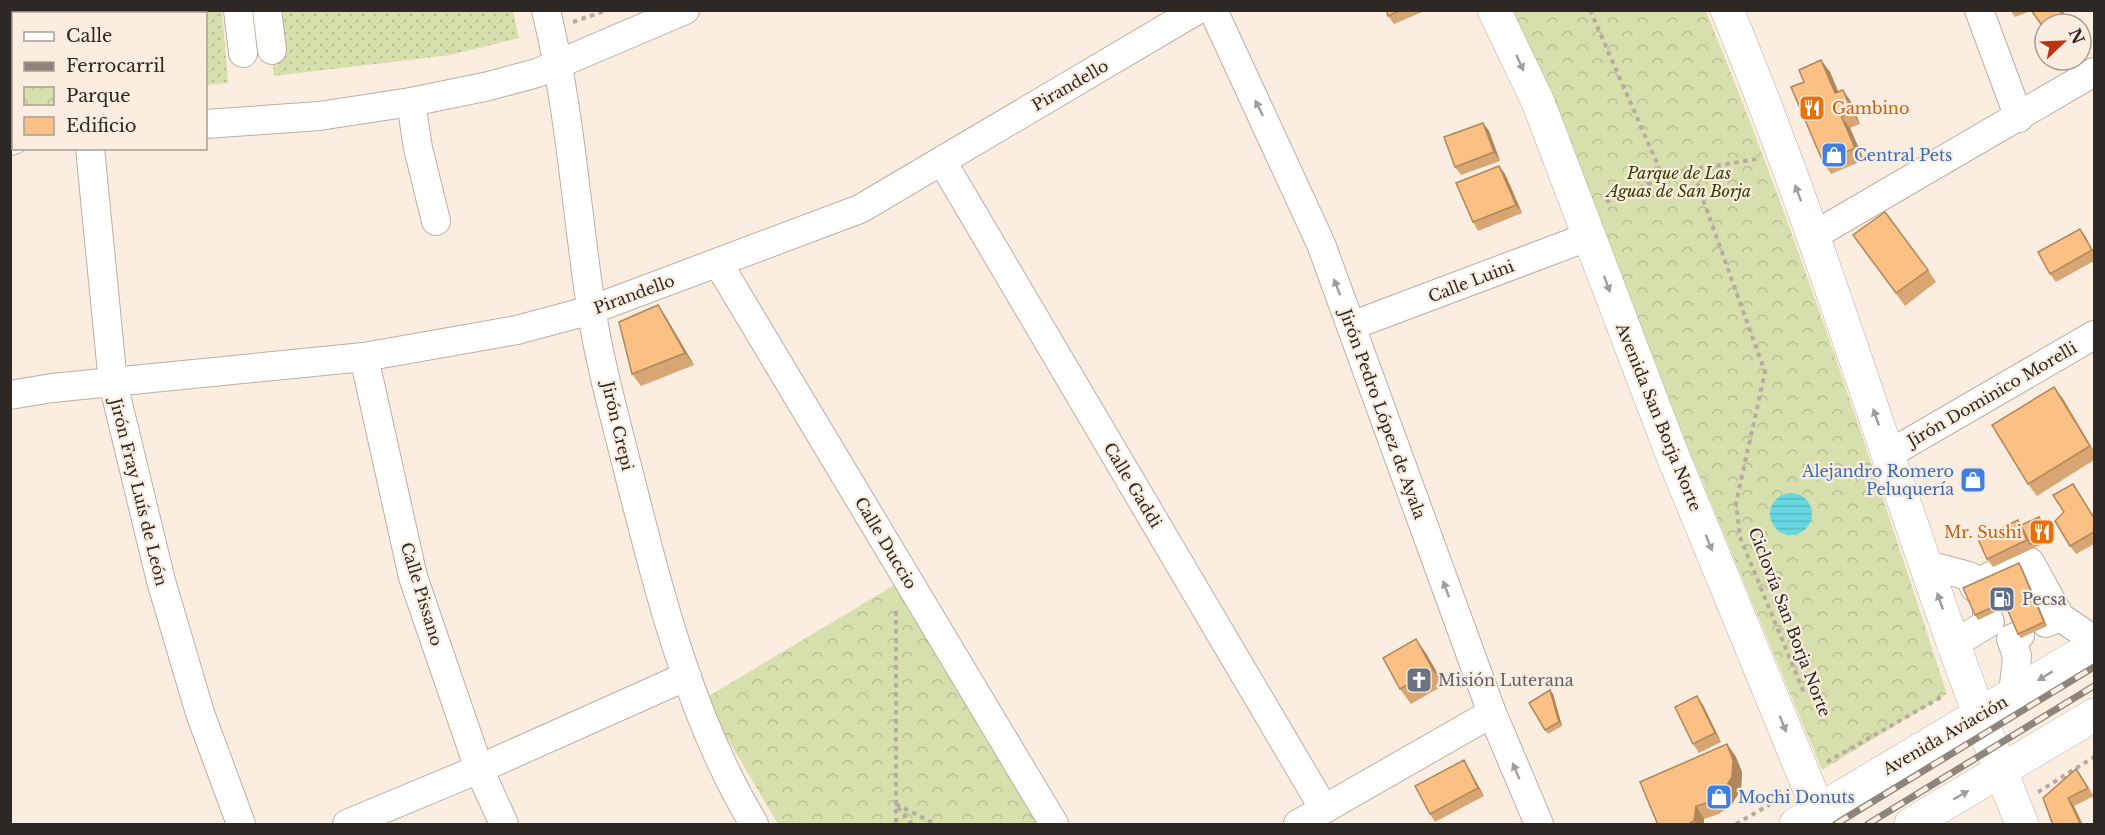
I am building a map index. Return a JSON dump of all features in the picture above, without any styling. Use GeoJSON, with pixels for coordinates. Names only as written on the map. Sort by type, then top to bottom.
{"type":"FeatureCollection","features":[{"type":"Feature","properties":{"kind":"main road","name":"Avenida San Borja Norte"},"geometry":{"type":"LineString","coordinates":[[1494,10],[1538,102],[1672,454],[1817,767],[1819,814]]}},
{"type":"Feature","properties":{"kind":"main road"},"geometry":{"type":"LineString","coordinates":[[1727,10],[1784,155],[1979,716],[2018,815]]}},
{"type":"Feature","properties":{"kind":"main road","name":"Avenida Aviación"},"geometry":{"type":"LineString","coordinates":[[1819,814],[2094,646]]}},
{"type":"Feature","properties":{"kind":"main road"},"geometry":{"type":"LineString","coordinates":[[1911,825],[2094,716]]}},
{"type":"Feature","properties":{"kind":"street"},"geometry":{"type":"LineString","coordinates":[[238,10],[243,53]]}},
{"type":"Feature","properties":{"kind":"street"},"geometry":{"type":"LineString","coordinates":[[267,10],[272,50]]}},
{"type":"Feature","properties":{"kind":"street"},"geometry":{"type":"LineString","coordinates":[[207,124],[319,116],[411,102],[489,86],[559,64],[685,10]]}},
{"type":"Feature","properties":{"kind":"street","name":"Pirandello"},"geometry":{"type":"LineString","coordinates":[[10,395],[364,357],[517,330],[591,310],[860,209],[1197,10]]}},
{"type":"Feature","properties":{"kind":"street","name":"Jirón Pedro López de Ayala"},"geometry":{"type":"LineString","coordinates":[[1213,10],[1321,244],[1492,713],[1539,825]]}},
{"type":"Feature","properties":{"kind":"street"},"geometry":{"type":"LineString","coordinates":[[1979,10],[2019,118]]}},
{"type":"Feature","properties":{"kind":"street","name":"Jirón Crepi"},"geometry":{"type":"LineString","coordinates":[[548,20],[559,64],[591,310],[651,562],[687,676],[728,780],[754,825]]}},
{"type":"Feature","properties":{"kind":"street"},"geometry":{"type":"LineString","coordinates":[[1813,236],[2019,118],[2094,72]]}},
{"type":"Feature","properties":{"kind":"street"},"geometry":{"type":"LineString","coordinates":[[411,102],[418,148],[436,220]]}},
{"type":"Feature","properties":{"kind":"street","name":"Jirón Fray Luís de León"},"geometry":{"type":"LineString","coordinates":[[90,150],[113,383],[161,581],[200,713],[241,825]]}},
{"type":"Feature","properties":{"kind":"street","name":"Calle Gaddi"},"geometry":{"type":"LineString","coordinates":[[942,161],[1324,809]]}},
{"type":"Feature","properties":{"kind":"street","name":"Calle Luini"},"geometry":{"type":"LineString","coordinates":[[1352,326],[1585,225]]}},
{"type":"Feature","properties":{"kind":"street","name":"Calle Duccio"},"geometry":{"type":"LineString","coordinates":[[718,263],[1054,825]]}},
{"type":"Feature","properties":{"kind":"street","name":"Jirón Dominico Morelli"},"geometry":{"type":"LineString","coordinates":[[1889,454],[2094,335]]}},
{"type":"Feature","properties":{"kind":"street","name":"Calle Pissano"},"geometry":{"type":"LineString","coordinates":[[364,357],[413,576],[479,769],[504,825]]}},
{"type":"Feature","properties":{"kind":"street"},"geometry":{"type":"LineString","coordinates":[[1927,565],[1969,576],[1974,586],[2026,560],[2033,564],[2053,620],[2094,640]]}},
{"type":"Feature","properties":{"kind":"street"},"geometry":{"type":"LineString","coordinates":[[1954,644],[2002,628],[2017,656],[2013,695]]}},
{"type":"Feature","properties":{"kind":"street"},"geometry":{"type":"LineString","coordinates":[[346,825],[479,769],[687,676]]}},
{"type":"Feature","properties":{"kind":"street"},"geometry":{"type":"LineString","coordinates":[[1298,825],[1492,713]]}},
{"type":"Feature","properties":{"kind":"path"},"geometry":{"type":"LineString","coordinates":[[548,20],[607,10]]}},
{"type":"Feature","properties":{"kind":"path","name":"Ciclovía San Borja Norte"},"geometry":{"type":"LineString","coordinates":[[1590,10],[1660,170],[1677,172],[1696,180],[1765,372],[1736,503],[1740,537],[1805,696]]}},
{"type":"Feature","properties":{"kind":"path"},"geometry":{"type":"LineString","coordinates":[[1585,225],[1677,172],[1784,155]]}},
{"type":"Feature","properties":{"kind":"path"},"geometry":{"type":"LineString","coordinates":[[896,606],[896,825]]}},
{"type":"Feature","properties":{"kind":"path"},"geometry":{"type":"LineString","coordinates":[[1736,825],[1769,805],[1784,785],[1968,682]]}},
{"type":"Feature","properties":{"kind":"path"},"geometry":{"type":"LineString","coordinates":[[1817,767],[1826,749]]}},
{"type":"Feature","properties":{"kind":"path"},"geometry":{"type":"LineString","coordinates":[[2018,815],[2094,757]]}},
{"type":"Feature","properties":{"kind":"path"},"geometry":{"type":"LineString","coordinates":[[1817,767],[1829,770],[1819,814]]}},
{"type":"Feature","properties":{"kind":"path"},"geometry":{"type":"LineString","coordinates":[[896,804],[912,825]]}},
{"type":"Feature","properties":{"kind":"path"},"geometry":{"type":"LineString","coordinates":[[896,804],[935,825]]}},
{"type":"Feature","properties":{"kind":"green space"},"geometry":{"type":"Polygon","coordinates":[[[222,11],[228,83],[207,85],[207,12],[111,12],[222,11]]]}},
{"type":"Feature","properties":{"kind":"green space"},"geometry":{"type":"Polygon","coordinates":[[[268,11],[513,11],[519,38],[450,55],[274,76],[268,11]]]}},
{"type":"Feature","properties":{"kind":"green space","name":"Parque de Las Aguas de San Borja"},"geometry":{"type":"Polygon","coordinates":[[[1513,11],[1706,11],[1803,265],[1947,694],[1822,770],[1679,426],[1513,11]]]}},
{"type":"Feature","properties":{"kind":"green space"},"geometry":{"type":"Polygon","coordinates":[[[898,583],[1041,824],[778,824],[704,699],[898,583]]]}},
{"type":"Feature","properties":{"kind":"water"},"geometry":{"type":"Polygon","coordinates":[[[1791,493],[1806,499],[1812,514],[1806,529],[1791,535],[1776,529],[1770,514],[1776,499],[1791,493]]]}},
{"type":"Feature","properties":{"kind":"building"},"geometry":{"type":"Polygon","coordinates":[[[1386,10],[1401,10],[1388,16],[1386,10]]]}},
{"type":"Feature","properties":{"kind":"building"},"geometry":{"type":"Polygon","coordinates":[[[2031,10],[2060,10],[2061,12],[2033,12],[2031,10]]]}},
{"type":"Feature","properties":{"kind":"building"},"geometry":{"type":"Polygon","coordinates":[[[1821,60],[1835,93],[1843,90],[1852,111],[1841,116],[1855,148],[1823,162],[1791,87],[1804,82],[1799,70],[1821,60]]]}},
{"type":"Feature","properties":{"kind":"building"},"geometry":{"type":"Polygon","coordinates":[[[1483,123],[1494,152],[1455,167],[1444,137],[1483,123]]]}},
{"type":"Feature","properties":{"kind":"building"},"geometry":{"type":"Polygon","coordinates":[[[1499,166],[1516,205],[1473,222],[1456,183],[1499,166]]]}},
{"type":"Feature","properties":{"kind":"building"},"geometry":{"type":"Polygon","coordinates":[[[1885,212],[1928,270],[1896,293],[1853,235],[1885,212]]]}},
{"type":"Feature","properties":{"kind":"building"},"geometry":{"type":"Polygon","coordinates":[[[2080,229],[2092,250],[2050,274],[2038,252],[2080,229]]]}},
{"type":"Feature","properties":{"kind":"building"},"geometry":{"type":"Polygon","coordinates":[[[658,305],[685,353],[632,374],[619,322],[658,305]]]}},
{"type":"Feature","properties":{"kind":"building"},"geometry":{"type":"Polygon","coordinates":[[[2054,387],[2090,446],[2028,484],[1992,425],[2054,387]]]}},
{"type":"Feature","properties":{"kind":"building"},"geometry":{"type":"Polygon","coordinates":[[[2073,484],[2094,518],[2094,532],[2070,546],[2055,521],[2064,512],[2053,495],[2073,484]]]}},
{"type":"Feature","properties":{"kind":"building"},"geometry":{"type":"Polygon","coordinates":[[[2039,517],[2048,536],[2030,544],[2021,525],[2039,517]]]}},
{"type":"Feature","properties":{"kind":"building"},"geometry":{"type":"Polygon","coordinates":[[[2018,520],[2027,540],[1987,559],[1978,539],[2018,520]]]}},
{"type":"Feature","properties":{"kind":"building","name":"Pecsa"},"geometry":{"type":"Polygon","coordinates":[[[2019,563],[2044,622],[2018,634],[2004,602],[1975,615],[1963,588],[2019,563]]]}},
{"type":"Feature","properties":{"kind":"building"},"geometry":{"type":"Polygon","coordinates":[[[1416,639],[1433,670],[1400,689],[1383,658],[1416,639]]]}},
{"type":"Feature","properties":{"kind":"building"},"geometry":{"type":"Polygon","coordinates":[[[1550,690],[1559,722],[1545,730],[1529,703],[1550,690]]]}},
{"type":"Feature","properties":{"kind":"building"},"geometry":{"type":"Polygon","coordinates":[[[1697,696],[1715,733],[1693,744],[1675,707],[1697,696]]]}},
{"type":"Feature","properties":{"kind":"building"},"geometry":{"type":"Polygon","coordinates":[[[1727,744],[1733,760],[1732,777],[1723,791],[1710,802],[1696,806],[1694,821],[1687,825],[1658,825],[1640,782],[1727,744]]]}},
{"type":"Feature","properties":{"kind":"building"},"geometry":{"type":"Polygon","coordinates":[[[1464,760],[1478,788],[1430,814],[1415,786],[1464,760]]]}},
{"type":"Feature","properties":{"kind":"building"},"geometry":{"type":"Polygon","coordinates":[[[2076,769],[2088,788],[2068,798],[2081,825],[2053,825],[2043,798],[2076,769]]]}},
{"type":"Feature","properties":{"kind":"railway"},"geometry":{"type":"LineString","coordinates":[[1836,824],[2094,667]]}},
{"type":"Feature","properties":{"kind":"railway"},"geometry":{"type":"LineString","coordinates":[[1868,824],[2094,686]]}},
{"type":"Feature","properties":{"kind":"place","name":"Gambino"},"geometry":{"type":"Point","coordinates":[1812,108]}},
{"type":"Feature","properties":{"kind":"place","name":"Central Pets"},"geometry":{"type":"Point","coordinates":[1834,155]}},
{"type":"Feature","properties":{"kind":"place","name":"Alejandro Romero Peluquería"},"geometry":{"type":"Point","coordinates":[1973,480]}},
{"type":"Feature","properties":{"kind":"place","name":"Mr. Sushi"},"geometry":{"type":"Point","coordinates":[2042,532]}},
{"type":"Feature","properties":{"kind":"place","name":"Pecsa"},"geometry":{"type":"Point","coordinates":[2002,599]}},
{"type":"Feature","properties":{"kind":"place","name":"Misión Luterana"},"geometry":{"type":"Point","coordinates":[1419,680]}},
{"type":"Feature","properties":{"kind":"place","name":"Mochi Donuts"},"geometry":{"type":"Point","coordinates":[1719,797]}}]}
